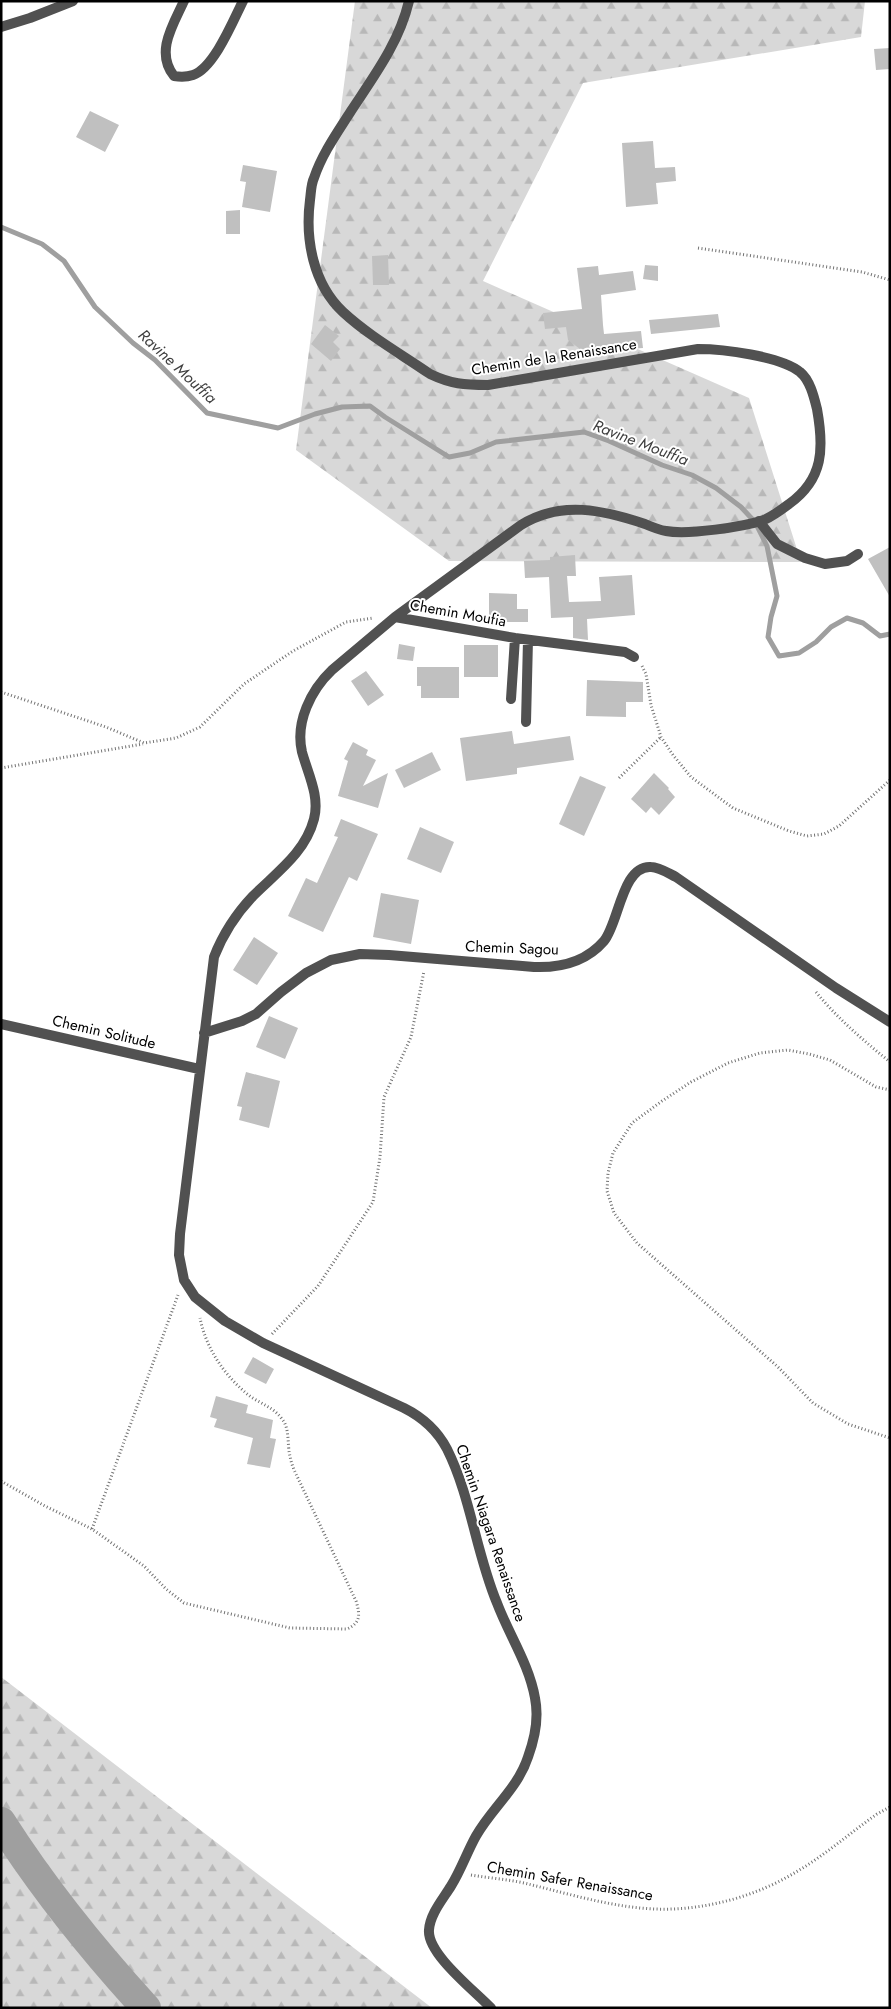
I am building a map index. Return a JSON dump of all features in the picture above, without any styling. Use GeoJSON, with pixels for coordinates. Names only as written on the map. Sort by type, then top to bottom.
{"type":"FeatureCollection","features":[{"type":"Feature","properties":{"kind":"street"},"geometry":{"type":"LineString","coordinates":[[1,27],[73,1]]}},
{"type":"Feature","properties":{"kind":"street"},"geometry":{"type":"LineString","coordinates":[[184,1],[167,39],[165,51],[168,69],[174,76],[184,77],[194,75],[209,64],[243,1]]}},
{"type":"Feature","properties":{"kind":"street","name":"Chemin de la Renaissance"},"geometry":{"type":"LineString","coordinates":[[200,1070],[214,956],[219,944],[235,918],[253,897],[301,849],[311,830],[315,816],[315,799],[300,741],[301,728],[310,699],[322,679],[395,617],[531,519],[552,511],[564,509],[588,510],[669,532],[693,531],[759,521],[776,513],[798,497],[814,477],[819,464],[820,427],[810,387],[802,373],[794,368],[766,358],[714,349],[698,349],[488,385],[461,385],[445,381],[430,374],[342,312],[330,298],[316,273],[310,243],[308,217],[313,179],[329,145],[391,49],[406,15],[409,1]]}},
{"type":"Feature","properties":{"kind":"street"},"geometry":{"type":"LineString","coordinates":[[759,521],[777,544],[805,558],[830,564],[847,561],[858,554]]}},
{"type":"Feature","properties":{"kind":"street","name":"Chemin Moufia"},"geometry":{"type":"LineString","coordinates":[[395,617],[528,640],[625,652],[634,657]]}},
{"type":"Feature","properties":{"kind":"street","name":"Chemin Moufia"},"geometry":{"type":"LineString","coordinates":[[511,700],[515,638]]}},
{"type":"Feature","properties":{"kind":"street"},"geometry":{"type":"LineString","coordinates":[[526,722],[528,640]]}},
{"type":"Feature","properties":{"kind":"street","name":"Chemin Sagou"},"geometry":{"type":"LineString","coordinates":[[204,1033],[242,1021],[256,1014],[306,973],[331,960],[360,954],[534,967],[552,967],[567,964],[581,958],[604,941],[612,927],[628,882],[634,873],[645,867],[652,867],[676,877],[836,988],[890,1022]]}},
{"type":"Feature","properties":{"kind":"street","name":"Chemin Solitude"},"geometry":{"type":"LineString","coordinates":[[1,1024],[200,1070]]}},
{"type":"Feature","properties":{"kind":"street","name":"Chemin Niagara Renaissance"},"geometry":{"type":"LineString","coordinates":[[200,1070],[180,1234],[179,1255],[184,1280],[195,1297],[225,1321],[264,1343],[418,1415],[440,1436],[462,1487],[478,1549],[496,1603],[532,1682],[537,1718],[528,1758],[519,1777],[477,1835],[459,1874],[434,1915],[429,1931],[430,1939],[443,1960],[491,2008]]}},
{"type":"Feature","properties":{"kind":"path"},"geometry":{"type":"LineString","coordinates":[[698,248],[862,272],[890,280]]}},
{"type":"Feature","properties":{"kind":"path"},"geometry":{"type":"LineString","coordinates":[[1,768],[176,738],[200,727],[244,684],[293,651],[346,622],[395,617]]}},
{"type":"Feature","properties":{"kind":"path"},"geometry":{"type":"LineString","coordinates":[[634,657],[642,665],[646,674],[651,705],[661,737],[672,755],[691,776],[733,808],[806,836],[824,834],[838,826],[890,780]]}},
{"type":"Feature","properties":{"kind":"path"},"geometry":{"type":"LineString","coordinates":[[1,692],[106,727],[144,744]]}},
{"type":"Feature","properties":{"kind":"path"},"geometry":{"type":"LineString","coordinates":[[619,778],[661,737]]}},
{"type":"Feature","properties":{"kind":"path"},"geometry":{"type":"LineString","coordinates":[[264,1343],[318,1286],[373,1202],[380,1157],[384,1097],[411,1037],[427,958]]}},
{"type":"Feature","properties":{"kind":"path"},"geometry":{"type":"LineString","coordinates":[[814,988],[825,1003],[890,1062]]}},
{"type":"Feature","properties":{"kind":"path"},"geometry":{"type":"LineString","coordinates":[[890,1090],[876,1087],[830,1060],[788,1050],[760,1053],[728,1063],[691,1082],[632,1123],[613,1153],[608,1173],[607,1191],[614,1213],[637,1243],[778,1367],[813,1403],[848,1424],[890,1438]]}},
{"type":"Feature","properties":{"kind":"path"},"geometry":{"type":"LineString","coordinates":[[92,1529],[184,1280]]}},
{"type":"Feature","properties":{"kind":"path"},"geometry":{"type":"LineString","coordinates":[[1,1481],[45,1506],[92,1529],[144,1566],[166,1589],[184,1603],[290,1628],[347,1630],[355,1626],[359,1619],[359,1610],[352,1591],[296,1474],[289,1454],[284,1421],[276,1412],[252,1398],[214,1357],[205,1340],[195,1297]]}},
{"type":"Feature","properties":{"kind":"path","name":"Chemin Safer Renaissance"},"geometry":{"type":"LineString","coordinates":[[459,1874],[521,1883],[594,1900],[654,1909],[695,1907],[731,1899],[767,1887],[790,1876],[890,1807]]}},
{"type":"Feature","properties":{"kind":"green space"},"geometry":{"type":"Polygon","coordinates":[[[355,1],[865,1],[861,37],[583,83],[483,281],[749,398],[801,562],[449,561],[296,450],[355,1]]]}},
{"type":"Feature","properties":{"kind":"green space"},"geometry":{"type":"Polygon","coordinates":[[[1,1677],[9,1683],[432,2008],[1,2008],[1,1677]]]}},
{"type":"Feature","properties":{"kind":"building"},"geometry":{"type":"Polygon","coordinates":[[[890,48],[890,69],[876,70],[874,49],[890,48]]]}},
{"type":"Feature","properties":{"kind":"building"},"geometry":{"type":"Polygon","coordinates":[[[90,111],[119,125],[105,152],[76,137],[90,111]]]}},
{"type":"Feature","properties":{"kind":"building"},"geometry":{"type":"Polygon","coordinates":[[[653,141],[655,168],[675,167],[676,181],[656,183],[658,204],[626,207],[622,143],[653,141]]]}},
{"type":"Feature","properties":{"kind":"building"},"geometry":{"type":"Polygon","coordinates":[[[243,165],[277,171],[270,212],[242,207],[246,182],[240,181],[243,165]]]}},
{"type":"Feature","properties":{"kind":"building"},"geometry":{"type":"Polygon","coordinates":[[[240,210],[240,234],[226,234],[226,211],[240,210]]]}},
{"type":"Feature","properties":{"kind":"building"},"geometry":{"type":"Polygon","coordinates":[[[388,255],[389,285],[373,285],[372,256],[388,255]]]}},
{"type":"Feature","properties":{"kind":"building"},"geometry":{"type":"Polygon","coordinates":[[[645,265],[658,266],[658,281],[643,279],[645,265]]]}},
{"type":"Feature","properties":{"kind":"building"},"geometry":{"type":"Polygon","coordinates":[[[598,266],[599,275],[633,271],[636,290],[601,295],[604,334],[641,331],[643,348],[584,352],[568,340],[566,327],[545,329],[543,313],[582,309],[577,268],[598,266]]]}},
{"type":"Feature","properties":{"kind":"building"},"geometry":{"type":"Polygon","coordinates":[[[718,314],[720,327],[651,334],[649,320],[718,314]]]}},
{"type":"Feature","properties":{"kind":"building"},"geometry":{"type":"Polygon","coordinates":[[[325,325],[339,336],[333,342],[340,349],[331,361],[311,344],[325,325]]]}},
{"type":"Feature","properties":{"kind":"building"},"geometry":{"type":"Polygon","coordinates":[[[890,547],[890,597],[868,559],[890,547]]]}},
{"type":"Feature","properties":{"kind":"building"},"geometry":{"type":"Polygon","coordinates":[[[575,555],[576,576],[567,576],[569,602],[601,601],[599,577],[632,575],[635,615],[587,619],[588,640],[573,638],[573,617],[551,618],[549,577],[525,578],[524,561],[550,560],[550,557],[575,555]]]}},
{"type":"Feature","properties":{"kind":"building"},"geometry":{"type":"Polygon","coordinates":[[[489,593],[517,594],[517,609],[528,609],[528,622],[489,622],[489,593]]]}},
{"type":"Feature","properties":{"kind":"building"},"geometry":{"type":"Polygon","coordinates":[[[399,644],[415,647],[413,661],[397,659],[399,644]]]}},
{"type":"Feature","properties":{"kind":"building"},"geometry":{"type":"Polygon","coordinates":[[[464,645],[498,645],[498,677],[464,677],[464,645]]]}},
{"type":"Feature","properties":{"kind":"building"},"geometry":{"type":"Polygon","coordinates":[[[417,667],[459,667],[459,698],[421,698],[421,686],[417,686],[417,667]]]}},
{"type":"Feature","properties":{"kind":"building"},"geometry":{"type":"Polygon","coordinates":[[[366,671],[384,695],[368,706],[351,681],[366,671]]]}},
{"type":"Feature","properties":{"kind":"building"},"geometry":{"type":"Polygon","coordinates":[[[587,680],[643,682],[643,702],[626,702],[626,717],[586,716],[587,680]]]}},
{"type":"Feature","properties":{"kind":"building"},"geometry":{"type":"Polygon","coordinates":[[[512,731],[514,744],[570,736],[574,760],[517,768],[517,774],[466,781],[460,738],[512,731]]]}},
{"type":"Feature","properties":{"kind":"building"},"geometry":{"type":"Polygon","coordinates":[[[353,742],[368,750],[366,755],[376,760],[363,786],[388,773],[378,808],[338,796],[348,761],[344,759],[353,742]]]}},
{"type":"Feature","properties":{"kind":"building"},"geometry":{"type":"Polygon","coordinates":[[[432,752],[441,770],[404,788],[395,770],[432,752]]]}},
{"type":"Feature","properties":{"kind":"building"},"geometry":{"type":"Polygon","coordinates":[[[654,773],[675,797],[659,815],[651,807],[646,813],[631,799],[654,773]]]}},
{"type":"Feature","properties":{"kind":"building"},"geometry":{"type":"Polygon","coordinates":[[[580,776],[606,787],[584,836],[559,824],[580,776]]]}},
{"type":"Feature","properties":{"kind":"building"},"geometry":{"type":"Polygon","coordinates":[[[341,819],[378,834],[357,881],[349,877],[323,932],[288,916],[306,878],[317,883],[338,837],[334,836],[341,819]]]}},
{"type":"Feature","properties":{"kind":"building"},"geometry":{"type":"Polygon","coordinates":[[[420,827],[454,842],[441,873],[407,859],[420,827]]]}},
{"type":"Feature","properties":{"kind":"building"},"geometry":{"type":"Polygon","coordinates":[[[381,893],[419,900],[411,944],[373,937],[381,893]]]}},
{"type":"Feature","properties":{"kind":"building"},"geometry":{"type":"Polygon","coordinates":[[[254,937],[278,953],[257,985],[233,970],[254,937]]]}},
{"type":"Feature","properties":{"kind":"building"},"geometry":{"type":"Polygon","coordinates":[[[269,1016],[298,1028],[285,1059],[256,1047],[269,1016]]]}},
{"type":"Feature","properties":{"kind":"building"},"geometry":{"type":"Polygon","coordinates":[[[246,1072],[280,1081],[269,1128],[239,1120],[242,1107],[237,1106],[246,1072]]]}},
{"type":"Feature","properties":{"kind":"building"},"geometry":{"type":"Polygon","coordinates":[[[253,1357],[274,1369],[266,1384],[244,1373],[253,1357]]]}},
{"type":"Feature","properties":{"kind":"building"},"geometry":{"type":"Polygon","coordinates":[[[216,1396],[248,1405],[246,1413],[273,1420],[270,1438],[276,1439],[270,1468],[247,1464],[253,1438],[214,1427],[217,1419],[210,1417],[216,1396]]]}},
{"type":"Feature","properties":{"kind":"waterway","name":"Ravine Mouffia"},"geometry":{"type":"LineString","coordinates":[[1,227],[42,244],[64,261],[95,307],[133,343],[155,360],[207,413],[278,428],[315,414],[342,407],[370,406],[449,457],[470,453],[496,442],[584,432],[662,465],[692,475],[716,488],[741,507],[755,522],[767,546],[777,596],[768,637],[779,656],[799,653],[816,642],[831,627],[847,618],[863,623],[880,636],[890,634]]}},
{"type":"Feature","properties":{"kind":"waterway"},"geometry":{"type":"LineString","coordinates":[[1,1822],[69,1918],[146,2008]]}}]}
